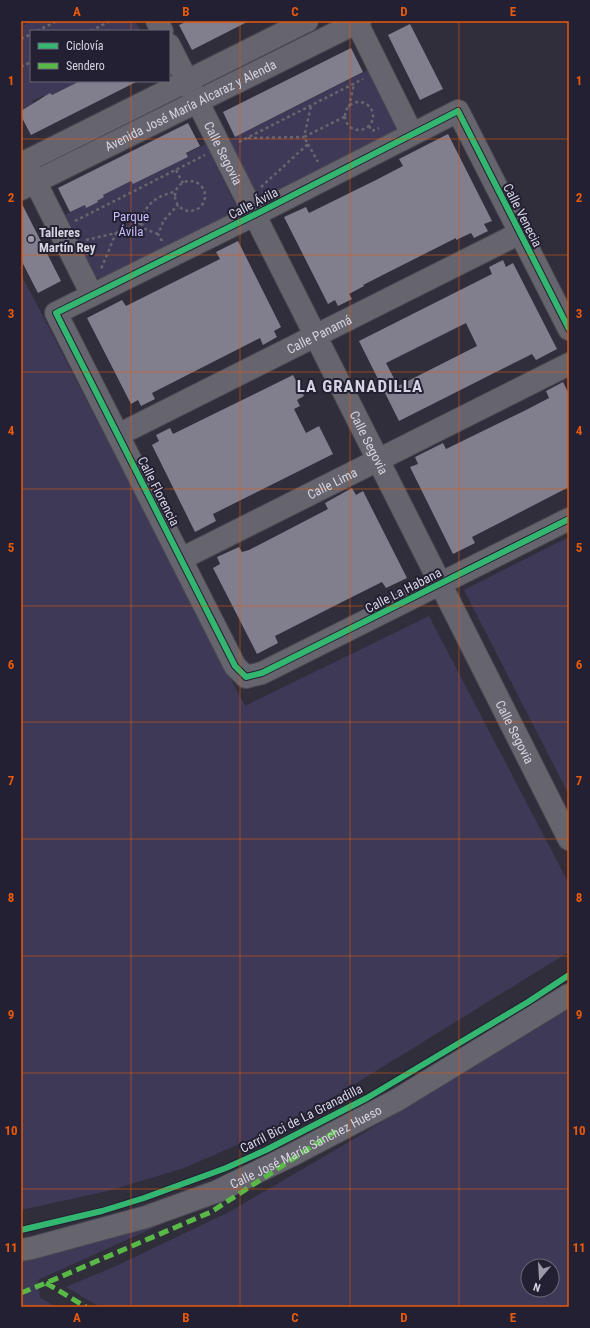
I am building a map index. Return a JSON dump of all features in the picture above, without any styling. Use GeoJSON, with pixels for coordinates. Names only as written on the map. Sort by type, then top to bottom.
{"type":"FeatureCollection","features":[{"type":"Feature","properties":{"kind":"street"},"geometry":{"type":"LineString","coordinates":[[157,21],[162,30]]}},
{"type":"Feature","properties":{"kind":"street","name":"Avenida José María Alcaraz y Alenda"},"geometry":{"type":"LineString","coordinates":[[22,160],[187,81],[307,21]]}},
{"type":"Feature","properties":{"kind":"street"},"geometry":{"type":"LineString","coordinates":[[358,22],[412,134]]}},
{"type":"Feature","properties":{"kind":"street","name":"Avenida José María Alcaraz y Alenda"},"geometry":{"type":"LineString","coordinates":[[28,186],[358,22]]}},
{"type":"Feature","properties":{"kind":"street","name":"Calle Segovia"},"geometry":{"type":"LineString","coordinates":[[170,46],[198,102],[264,210],[316,336],[569,839]]}},
{"type":"Feature","properties":{"kind":"street","name":"Calle Ávila"},"geometry":{"type":"LineString","coordinates":[[56,313],[264,210],[458,111]]}},
{"type":"Feature","properties":{"kind":"street","name":"Calle Venecia"},"geometry":{"type":"LineString","coordinates":[[458,111],[569,329]]}},
{"type":"Feature","properties":{"kind":"street"},"geometry":{"type":"LineString","coordinates":[[22,160],[28,186],[92,295]]}},
{"type":"Feature","properties":{"kind":"street","name":"Calle Panamá"},"geometry":{"type":"LineString","coordinates":[[118,435],[520,233]]}},
{"type":"Feature","properties":{"kind":"street","name":"Calle Florencia"},"geometry":{"type":"LineString","coordinates":[[56,313],[235,666],[246,677]]}},
{"type":"Feature","properties":{"kind":"street","name":"Calle Lima"},"geometry":{"type":"LineString","coordinates":[[181,559],[569,364]]}},
{"type":"Feature","properties":{"kind":"street","name":"Calle La Habana"},"geometry":{"type":"LineString","coordinates":[[246,677],[262,673],[569,519]]}},
{"type":"Feature","properties":{"kind":"street","name":"Calle José María Sánchez Hueso"},"geometry":{"type":"LineString","coordinates":[[21,1250],[146,1217],[218,1191],[292,1155],[397,1100],[569,996]]}},
{"type":"Feature","properties":{"kind":"path"},"geometry":{"type":"LineString","coordinates":[[39,30],[56,21]]}},
{"type":"Feature","properties":{"kind":"path"},"geometry":{"type":"LineString","coordinates":[[93,30],[110,21]]}},
{"type":"Feature","properties":{"kind":"path"},"geometry":{"type":"LineString","coordinates":[[21,39],[30,34]]}},
{"type":"Feature","properties":{"kind":"path"},"geometry":{"type":"LineString","coordinates":[[21,67],[30,62]]}},
{"type":"Feature","properties":{"kind":"path"},"geometry":{"type":"LineString","coordinates":[[237,143],[368,76]]}},
{"type":"Feature","properties":{"kind":"path"},"geometry":{"type":"LineString","coordinates":[[349,107],[357,103],[366,104],[369,106],[373,114],[372,122],[369,126],[361,130],[352,128],[348,124],[346,116],[354,84]]}},
{"type":"Feature","properties":{"kind":"path"},"geometry":{"type":"LineString","coordinates":[[264,210],[266,192],[260,189],[308,144],[304,137],[312,105]]}},
{"type":"Feature","properties":{"kind":"path"},"geometry":{"type":"LineString","coordinates":[[247,138],[304,137],[346,116]]}},
{"type":"Feature","properties":{"kind":"path"},"geometry":{"type":"LineString","coordinates":[[369,126],[372,131]]}},
{"type":"Feature","properties":{"kind":"path"},"geometry":{"type":"LineString","coordinates":[[73,222],[206,154]]}},
{"type":"Feature","properties":{"kind":"path"},"geometry":{"type":"LineString","coordinates":[[176,170],[183,183]]}},
{"type":"Feature","properties":{"kind":"path"},"geometry":{"type":"LineString","coordinates":[[190,181],[195,182],[202,189],[204,199],[200,207],[191,211],[178,205],[175,192],[183,183],[190,181]]}},
{"type":"Feature","properties":{"kind":"path"},"geometry":{"type":"LineString","coordinates":[[170,256],[158,234],[145,228],[141,223],[142,216],[150,203],[163,194],[175,192]]}},
{"type":"Feature","properties":{"kind":"path"},"geometry":{"type":"LineString","coordinates":[[158,234],[164,220],[178,205]]}},
{"type":"Feature","properties":{"kind":"path"},"geometry":{"type":"LineString","coordinates":[[83,241],[116,233],[141,223]]}},
{"type":"Feature","properties":{"kind":"path"},"geometry":{"type":"LineString","coordinates":[[99,272],[116,233]]}},
{"type":"Feature","properties":{"kind":"green space"},"geometry":{"type":"Polygon","coordinates":[[[31,21],[135,21],[140,30],[30,30],[30,82],[78,82],[52,95],[50,93],[44,97],[43,96],[32,101],[34,104],[21,111],[21,26],[31,21]]]}},
{"type":"Feature","properties":{"kind":"green space"},"geometry":{"type":"Polygon","coordinates":[[[370,69],[399,129],[260,200],[229,140],[370,69]]]}},
{"type":"Feature","properties":{"kind":"green space","name":"Parque Ávila"},"geometry":{"type":"Polygon","coordinates":[[[206,144],[237,208],[235,214],[103,279],[96,277],[64,215],[85,205],[98,202],[97,201],[103,197],[103,195],[131,181],[133,184],[187,153],[206,144]]]}},
{"type":"Feature","properties":{"kind":"green space"},"geometry":{"type":"Polygon","coordinates":[[[21,274],[245,706],[429,616],[569,884],[569,952],[337,1095],[267,1132],[184,1168],[108,1191],[21,1210],[21,274]]]}},
{"type":"Feature","properties":{"kind":"green space"},"geometry":{"type":"Polygon","coordinates":[[[569,537],[569,795],[464,590],[569,537]]]}},
{"type":"Feature","properties":{"kind":"green space"},"geometry":{"type":"Polygon","coordinates":[[[569,1009],[569,1307],[100,1307],[66,1287],[116,1266],[229,1212],[342,1146],[569,1009]]]}},
{"type":"Feature","properties":{"kind":"green space"},"geometry":{"type":"Polygon","coordinates":[[[175,1218],[38,1280],[40,1298],[57,1307],[21,1307],[21,1259],[175,1218]]]}},
{"type":"Feature","properties":{"kind":"building"},"geometry":{"type":"Polygon","coordinates":[[[188,21],[249,21],[192,50],[179,25],[188,21]]]}},
{"type":"Feature","properties":{"kind":"building"},"geometry":{"type":"Polygon","coordinates":[[[410,24],[443,89],[420,100],[388,35],[410,24]]]}},
{"type":"Feature","properties":{"kind":"building"},"geometry":{"type":"Polygon","coordinates":[[[351,48],[363,72],[235,137],[223,112],[351,48]]]}},
{"type":"Feature","properties":{"kind":"building"},"geometry":{"type":"Polygon","coordinates":[[[78,82],[136,82],[31,135],[21,116],[21,111],[50,93],[52,95],[78,82]]]}},
{"type":"Feature","properties":{"kind":"building"},"geometry":{"type":"Polygon","coordinates":[[[188,123],[200,146],[186,153],[188,157],[133,184],[131,181],[103,195],[104,197],[97,201],[98,202],[86,208],[85,205],[70,212],[58,188],[188,123]]]}},
{"type":"Feature","properties":{"kind":"building"},"geometry":{"type":"Polygon","coordinates":[[[448,134],[492,221],[484,224],[488,231],[474,238],[471,233],[456,240],[456,238],[363,285],[364,286],[349,294],[352,299],[338,306],[335,300],[328,304],[284,217],[306,207],[309,213],[376,180],[403,166],[399,159],[448,134]]]}},
{"type":"Feature","properties":{"kind":"building","name":"Talleres Martín Rey"},"geometry":{"type":"Polygon","coordinates":[[[21,202],[61,281],[38,293],[21,260],[21,202]]]}},
{"type":"Feature","properties":{"kind":"building"},"geometry":{"type":"Polygon","coordinates":[[[238,241],[281,327],[274,331],[277,337],[263,345],[260,338],[152,393],[155,399],[141,406],[138,400],[131,404],[87,318],[122,300],[126,306],[220,259],[216,252],[238,241]]]}},
{"type":"Feature","properties":{"kind":"building"},"geometry":{"type":"Polygon","coordinates":[[[503,260],[506,267],[513,263],[557,349],[536,360],[532,354],[399,421],[359,341],[492,274],[489,267],[503,260]],[[466,323],[386,363],[398,386],[477,346],[466,323]]]}},
{"type":"Feature","properties":{"kind":"building"},"geometry":{"type":"Polygon","coordinates":[[[293,375],[304,396],[297,400],[300,406],[294,409],[306,433],[319,426],[333,454],[213,514],[216,521],[195,532],[152,445],[159,441],[156,435],[170,428],[173,434],[293,375]]]}},
{"type":"Feature","properties":{"kind":"building"},"geometry":{"type":"Polygon","coordinates":[[[563,382],[569,394],[569,487],[472,537],[475,543],[453,554],[410,467],[418,464],[415,457],[443,443],[446,449],[526,410],[549,398],[546,391],[563,382]]]}},
{"type":"Feature","properties":{"kind":"building"},"geometry":{"type":"Polygon","coordinates":[[[352,488],[356,495],[363,491],[407,578],[386,588],[382,582],[348,599],[275,636],[278,643],[257,654],[213,568],[220,564],[217,557],[239,547],[242,552],[249,550],[328,509],[325,503],[352,488]]]}},
{"type":"Feature","properties":{"kind":"marked path"},"geometry":{"type":"LineString","coordinates":[[21,1293],[211,1212],[336,1131]]}},
{"type":"Feature","properties":{"kind":"marked path"},"geometry":{"type":"LineString","coordinates":[[46,1283],[86,1307]]}},
{"type":"Feature","properties":{"kind":"cycle path"},"geometry":{"type":"LineString","coordinates":[[569,329],[458,111],[254,215],[56,313],[235,666],[246,677],[262,673],[569,519]]}},
{"type":"Feature","properties":{"kind":"cycle path","name":"Carril Bici de La Granadilla"},"geometry":{"type":"LineString","coordinates":[[21,1230],[102,1211],[144,1198],[226,1168],[266,1150],[367,1098],[528,1002],[569,975]]}},
{"type":"Feature","properties":{"kind":"place","name":"Talleres Martín Rey"},"geometry":{"type":"Point","coordinates":[31,239]}},
{"type":"Feature","properties":{"kind":"district","name":"LA GRANADILLA"},"geometry":{"type":"Point","coordinates":[360,386]}}]}
